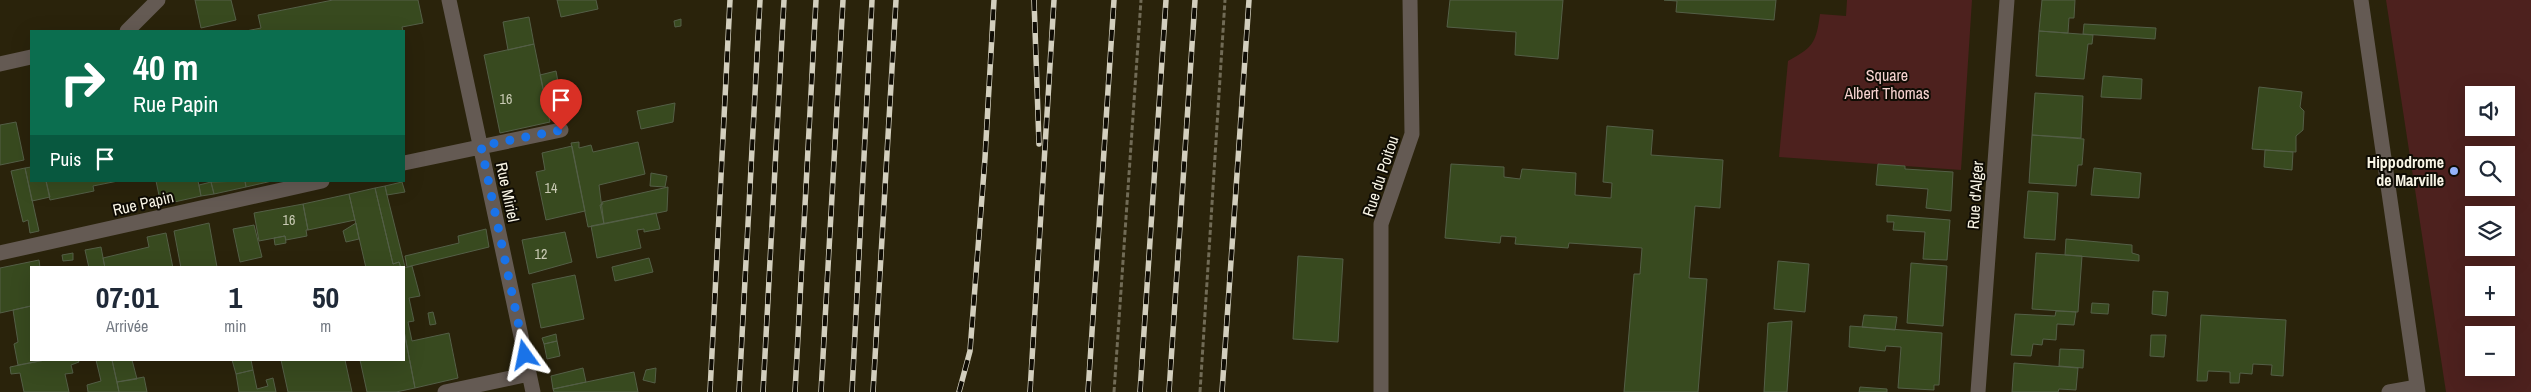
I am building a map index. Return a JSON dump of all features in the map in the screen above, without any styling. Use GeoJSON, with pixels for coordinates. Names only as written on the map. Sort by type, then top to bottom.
{"type":"FeatureCollection","features":[{"type":"Feature","properties":{"kind":"street"},"geometry":{"type":"LineString","coordinates":[[128,30],[158,0]]}},
{"type":"Feature","properties":{"kind":"street","name":"Rue Miriel"},"geometry":{"type":"LineString","coordinates":[[449,0],[533,392]]}},
{"type":"Feature","properties":{"kind":"street","name":"Rue du Poitou"},"geometry":{"type":"LineString","coordinates":[[1381,392],[1381,224],[1412,134],[1410,0]]}},
{"type":"Feature","properties":{"kind":"street","name":"Rue d'Alger"},"geometry":{"type":"LineString","coordinates":[[1978,392],[2007,0]]}},
{"type":"Feature","properties":{"kind":"street"},"geometry":{"type":"LineString","coordinates":[[2361,0],[2417,389],[2389,392]]}},
{"type":"Feature","properties":{"kind":"street"},"geometry":{"type":"LineString","coordinates":[[0,64],[30,57]]}},
{"type":"Feature","properties":{"kind":"street"},"geometry":{"type":"LineString","coordinates":[[405,163],[561,130]]}},
{"type":"Feature","properties":{"kind":"street","name":"Rue Papin"},"geometry":{"type":"LineString","coordinates":[[0,253],[318,182]]}},
{"type":"Feature","properties":{"kind":"street"},"geometry":{"type":"LineString","coordinates":[[445,392],[529,374]]}},
{"type":"Feature","properties":{"kind":"path"},"geometry":{"type":"LineString","coordinates":[[1114,392],[1142,0]]}},
{"type":"Feature","properties":{"kind":"path"},"geometry":{"type":"LineString","coordinates":[[1200,392],[1225,0]]}},
{"type":"Feature","properties":{"kind":"green space","name":"Square Albert Thomas"},"geometry":{"type":"Polygon","coordinates":[[[1847,0],[1972,0],[1961,170],[1779,157],[1788,61],[1812,44],[1817,32],[1820,14],[1846,16],[1847,0]]]}},
{"type":"Feature","properties":{"kind":"green space","name":"Hippodrome de Marville"},"geometry":{"type":"Polygon","coordinates":[[[2386,0],[2531,0],[2531,392],[2446,392],[2386,0]]]}},
{"type":"Feature","properties":{"kind":"building"},"geometry":{"type":"Polygon","coordinates":[[[195,0],[231,0],[236,20],[201,28],[195,0]]]}},
{"type":"Feature","properties":{"kind":"building"},"geometry":{"type":"Polygon","coordinates":[[[333,0],[418,0],[423,23],[402,27],[403,30],[251,30],[261,28],[258,15],[333,0]]]}},
{"type":"Feature","properties":{"kind":"building"},"geometry":{"type":"Polygon","coordinates":[[[557,0],[596,0],[598,9],[561,17],[557,0]]]}},
{"type":"Feature","properties":{"kind":"building"},"geometry":{"type":"Polygon","coordinates":[[[1450,0],[1563,0],[1558,59],[1515,55],[1516,32],[1447,27],[1450,0]]]}},
{"type":"Feature","properties":{"kind":"building"},"geometry":{"type":"Polygon","coordinates":[[[1664,0],[1776,0],[1774,20],[1676,12],[1677,1],[1664,0]]]}},
{"type":"Feature","properties":{"kind":"building"},"geometry":{"type":"Polygon","coordinates":[[[2042,0],[2075,0],[2074,18],[2069,18],[2068,33],[2039,31],[2042,0]]]}},
{"type":"Feature","properties":{"kind":"building"},"geometry":{"type":"Polygon","coordinates":[[[529,17],[534,44],[508,50],[503,22],[529,17]]]}},
{"type":"Feature","properties":{"kind":"building"},"geometry":{"type":"Polygon","coordinates":[[[681,19],[681,26],[675,27],[674,21],[681,19]]]}},
{"type":"Feature","properties":{"kind":"building"},"geometry":{"type":"Polygon","coordinates":[[[2084,24],[2156,28],[2155,39],[2083,34],[2084,24]]]}},
{"type":"Feature","properties":{"kind":"building"},"geometry":{"type":"Polygon","coordinates":[[[2039,31],[2093,35],[2092,44],[2088,44],[2084,79],[2036,76],[2039,31]]]}},
{"type":"Feature","properties":{"kind":"building"},"geometry":{"type":"Polygon","coordinates":[[[534,44],[550,122],[500,133],[484,55],[534,44]]]}},
{"type":"Feature","properties":{"kind":"building"},"geometry":{"type":"Polygon","coordinates":[[[556,71],[563,109],[548,112],[540,75],[556,71]]]}},
{"type":"Feature","properties":{"kind":"building"},"geometry":{"type":"Polygon","coordinates":[[[2103,76],[2142,79],[2141,99],[2101,97],[2103,76]]]}},
{"type":"Feature","properties":{"kind":"building"},"geometry":{"type":"Polygon","coordinates":[[[2259,87],[2302,92],[2300,107],[2304,111],[2303,130],[2296,136],[2296,152],[2252,149],[2259,87]]]}},
{"type":"Feature","properties":{"kind":"building"},"geometry":{"type":"Polygon","coordinates":[[[2035,93],[2083,96],[2081,138],[2032,135],[2035,93]]]}},
{"type":"Feature","properties":{"kind":"building"},"geometry":{"type":"Polygon","coordinates":[[[675,103],[673,122],[641,129],[637,111],[675,103]]]}},
{"type":"Feature","properties":{"kind":"building"},"geometry":{"type":"Polygon","coordinates":[[[16,122],[24,160],[0,165],[0,125],[16,122]]]}},
{"type":"Feature","properties":{"kind":"building"},"geometry":{"type":"Polygon","coordinates":[[[1607,126],[1653,130],[1651,155],[1723,160],[1720,208],[1695,206],[1689,278],[1707,279],[1698,392],[1624,392],[1634,274],[1640,274],[1642,248],[1569,243],[1568,248],[1515,244],[1516,237],[1501,236],[1500,243],[1445,238],[1451,164],[1504,167],[1504,177],[1520,179],[1522,169],[1576,173],[1575,195],[1611,198],[1612,183],[1603,182],[1607,126]]]}},
{"type":"Feature","properties":{"kind":"building"},"geometry":{"type":"Polygon","coordinates":[[[2032,135],[2084,139],[2082,165],[2078,165],[2076,186],[2029,183],[2032,135]]]}},
{"type":"Feature","properties":{"kind":"building"},"geometry":{"type":"Polygon","coordinates":[[[579,142],[579,148],[591,145],[593,152],[638,142],[645,174],[599,185],[604,224],[588,227],[571,143],[579,142]]]}},
{"type":"Feature","properties":{"kind":"building"},"geometry":{"type":"Polygon","coordinates":[[[572,146],[585,211],[546,220],[536,172],[545,170],[542,153],[572,146]]]}},
{"type":"Feature","properties":{"kind":"building"},"geometry":{"type":"Polygon","coordinates":[[[2265,150],[2293,152],[2292,170],[2264,167],[2265,150]]]}},
{"type":"Feature","properties":{"kind":"building"},"geometry":{"type":"Polygon","coordinates":[[[1878,164],[1905,166],[1905,169],[1953,172],[1951,211],[1926,208],[1928,189],[1876,185],[1878,164]]]}},
{"type":"Feature","properties":{"kind":"building"},"geometry":{"type":"Polygon","coordinates":[[[30,167],[30,182],[46,182],[50,197],[32,201],[25,168],[30,167]]]}},
{"type":"Feature","properties":{"kind":"building"},"geometry":{"type":"Polygon","coordinates":[[[25,168],[39,231],[30,233],[28,220],[23,222],[11,171],[25,168]]]}},
{"type":"Feature","properties":{"kind":"building"},"geometry":{"type":"Polygon","coordinates":[[[2094,168],[2141,173],[2139,198],[2091,195],[2094,168]]]}},
{"type":"Feature","properties":{"kind":"building"},"geometry":{"type":"Polygon","coordinates":[[[651,173],[667,176],[665,187],[650,186],[651,173]]]}},
{"type":"Feature","properties":{"kind":"building"},"geometry":{"type":"Polygon","coordinates":[[[46,182],[113,182],[93,186],[94,191],[50,200],[46,182]]]}},
{"type":"Feature","properties":{"kind":"building"},"geometry":{"type":"Polygon","coordinates":[[[156,182],[198,182],[201,196],[161,205],[156,182]]]}},
{"type":"Feature","properties":{"kind":"building"},"geometry":{"type":"Polygon","coordinates":[[[211,182],[245,182],[246,187],[214,194],[211,182]]]}},
{"type":"Feature","properties":{"kind":"building"},"geometry":{"type":"Polygon","coordinates":[[[211,182],[214,194],[201,196],[199,185],[211,182]]]}},
{"type":"Feature","properties":{"kind":"building"},"geometry":{"type":"Polygon","coordinates":[[[245,182],[268,182],[246,187],[245,182]]]}},
{"type":"Feature","properties":{"kind":"building"},"geometry":{"type":"Polygon","coordinates":[[[402,182],[405,192],[387,195],[385,186],[402,182]]]}},
{"type":"Feature","properties":{"kind":"building"},"geometry":{"type":"Polygon","coordinates":[[[385,186],[405,266],[400,266],[399,262],[393,264],[375,188],[385,186]]]}},
{"type":"Feature","properties":{"kind":"building"},"geometry":{"type":"Polygon","coordinates":[[[668,187],[667,211],[604,224],[600,205],[603,204],[602,202],[668,187]]]}},
{"type":"Feature","properties":{"kind":"building"},"geometry":{"type":"Polygon","coordinates":[[[375,188],[393,264],[399,262],[400,266],[366,266],[349,194],[375,188]]]}},
{"type":"Feature","properties":{"kind":"building"},"geometry":{"type":"Polygon","coordinates":[[[2028,191],[2058,193],[2055,240],[2024,238],[2028,191]]]}},
{"type":"Feature","properties":{"kind":"building"},"geometry":{"type":"Polygon","coordinates":[[[349,194],[355,220],[308,230],[303,204],[349,194]]]}},
{"type":"Feature","properties":{"kind":"building"},"geometry":{"type":"Polygon","coordinates":[[[303,204],[308,230],[306,230],[307,236],[286,240],[285,236],[259,241],[254,213],[303,204]]]}},
{"type":"Feature","properties":{"kind":"building"},"geometry":{"type":"Polygon","coordinates":[[[656,213],[660,229],[644,232],[644,229],[637,230],[641,248],[597,258],[591,226],[656,213]]]}},
{"type":"Feature","properties":{"kind":"building"},"geometry":{"type":"Polygon","coordinates":[[[1887,215],[1950,220],[1947,260],[1923,259],[1925,232],[1893,230],[1894,222],[1887,222],[1887,215]]]}},
{"type":"Feature","properties":{"kind":"building"},"geometry":{"type":"Polygon","coordinates":[[[209,223],[217,266],[181,266],[174,231],[209,223]]]}},
{"type":"Feature","properties":{"kind":"building"},"geometry":{"type":"Polygon","coordinates":[[[356,223],[359,239],[346,242],[343,231],[356,223]]]}},
{"type":"Feature","properties":{"kind":"building"},"geometry":{"type":"Polygon","coordinates":[[[254,225],[262,257],[240,262],[233,229],[254,225]]]}},
{"type":"Feature","properties":{"kind":"building"},"geometry":{"type":"Polygon","coordinates":[[[486,229],[489,247],[407,267],[405,256],[459,243],[458,236],[486,229]]]}},
{"type":"Feature","properties":{"kind":"building"},"geometry":{"type":"Polygon","coordinates":[[[565,232],[572,262],[529,274],[522,240],[565,232]]]}},
{"type":"Feature","properties":{"kind":"building"},"geometry":{"type":"Polygon","coordinates":[[[166,233],[173,266],[105,266],[103,258],[149,247],[147,237],[166,233]]]}},
{"type":"Feature","properties":{"kind":"building"},"geometry":{"type":"Polygon","coordinates":[[[285,236],[286,243],[275,245],[274,238],[285,236]]]}},
{"type":"Feature","properties":{"kind":"building"},"geometry":{"type":"Polygon","coordinates":[[[2066,239],[2132,245],[2132,253],[2139,255],[2139,261],[2065,255],[2066,239]]]}},
{"type":"Feature","properties":{"kind":"building"},"geometry":{"type":"Polygon","coordinates":[[[101,247],[105,266],[89,266],[85,250],[101,247]]]}},
{"type":"Feature","properties":{"kind":"building"},"geometry":{"type":"Polygon","coordinates":[[[73,253],[73,260],[63,261],[62,255],[73,253]]]}},
{"type":"Feature","properties":{"kind":"building"},"geometry":{"type":"Polygon","coordinates":[[[2036,253],[2082,256],[2078,312],[2032,309],[2036,253]]]}},
{"type":"Feature","properties":{"kind":"building"},"geometry":{"type":"Polygon","coordinates":[[[1298,256],[1343,259],[1338,342],[1293,339],[1298,256]]]}},
{"type":"Feature","properties":{"kind":"building"},"geometry":{"type":"Polygon","coordinates":[[[649,258],[653,272],[615,281],[612,267],[649,258]]]}},
{"type":"Feature","properties":{"kind":"building"},"geometry":{"type":"Polygon","coordinates":[[[39,260],[40,266],[30,266],[30,306],[0,313],[0,268],[39,260]]]}},
{"type":"Feature","properties":{"kind":"building"},"geometry":{"type":"Polygon","coordinates":[[[1778,261],[1809,264],[1805,312],[1774,309],[1778,261]]]}},
{"type":"Feature","properties":{"kind":"building"},"geometry":{"type":"Polygon","coordinates":[[[1911,263],[1947,266],[1943,326],[1907,323],[1911,263]]]}},
{"type":"Feature","properties":{"kind":"building"},"geometry":{"type":"Polygon","coordinates":[[[412,266],[420,296],[409,298],[414,321],[408,322],[412,341],[449,333],[458,378],[415,388],[405,336],[405,268],[412,266]]]}},
{"type":"Feature","properties":{"kind":"building"},"geometry":{"type":"Polygon","coordinates":[[[575,275],[584,319],[541,328],[532,284],[575,275]]]}},
{"type":"Feature","properties":{"kind":"building"},"geometry":{"type":"Polygon","coordinates":[[[2153,291],[2168,292],[2166,316],[2152,314],[2153,291]]]}},
{"type":"Feature","properties":{"kind":"building"},"geometry":{"type":"Polygon","coordinates":[[[2092,303],[2109,304],[2108,314],[2091,313],[2092,303]]]}},
{"type":"Feature","properties":{"kind":"building"},"geometry":{"type":"Polygon","coordinates":[[[30,306],[30,361],[40,361],[18,365],[14,344],[18,342],[13,310],[30,306]]]}},
{"type":"Feature","properties":{"kind":"building"},"geometry":{"type":"Polygon","coordinates":[[[2056,311],[2076,312],[2074,325],[2057,324],[2056,340],[2043,339],[2042,345],[2033,344],[2031,356],[2011,355],[2015,314],[2055,316],[2056,311]]]}},
{"type":"Feature","properties":{"kind":"building"},"geometry":{"type":"Polygon","coordinates":[[[433,312],[436,324],[430,325],[428,313],[433,312]]]}},
{"type":"Feature","properties":{"kind":"building"},"geometry":{"type":"Polygon","coordinates":[[[1864,315],[1897,317],[1895,330],[1862,327],[1864,315]]]}},
{"type":"Feature","properties":{"kind":"building"},"geometry":{"type":"Polygon","coordinates":[[[2201,315],[2286,320],[2283,376],[2271,375],[2272,365],[2253,364],[2252,374],[2240,373],[2239,383],[2230,383],[2230,372],[2208,371],[2207,381],[2197,381],[2201,315]]]}},
{"type":"Feature","properties":{"kind":"building"},"geometry":{"type":"Polygon","coordinates":[[[1792,321],[1787,392],[1764,392],[1768,323],[1792,321]]]}},
{"type":"Feature","properties":{"kind":"building"},"geometry":{"type":"Polygon","coordinates":[[[1850,326],[1942,333],[1939,385],[1934,385],[1934,390],[1898,388],[1901,347],[1886,346],[1885,351],[1849,347],[1850,326]]]}},
{"type":"Feature","properties":{"kind":"building"},"geometry":{"type":"Polygon","coordinates":[[[556,334],[557,341],[544,344],[542,338],[556,334]]]}},
{"type":"Feature","properties":{"kind":"building"},"geometry":{"type":"Polygon","coordinates":[[[2151,335],[2166,335],[2164,357],[2150,356],[2151,335]]]}},
{"type":"Feature","properties":{"kind":"building"},"geometry":{"type":"Polygon","coordinates":[[[405,336],[415,388],[396,392],[367,392],[360,361],[405,361],[405,336]]]}},
{"type":"Feature","properties":{"kind":"building"},"geometry":{"type":"Polygon","coordinates":[[[557,341],[560,356],[547,359],[544,344],[557,341]]]}},
{"type":"Feature","properties":{"kind":"building"},"geometry":{"type":"Polygon","coordinates":[[[2060,349],[2084,350],[2083,368],[2059,366],[2060,349]]]}},
{"type":"Feature","properties":{"kind":"building"},"geometry":{"type":"Polygon","coordinates":[[[40,361],[79,362],[71,365],[73,373],[65,374],[69,392],[24,392],[20,373],[11,374],[10,367],[40,361]]]}},
{"type":"Feature","properties":{"kind":"building"},"geometry":{"type":"Polygon","coordinates":[[[96,361],[112,361],[119,392],[88,392],[87,385],[101,381],[96,361]]]}},
{"type":"Feature","properties":{"kind":"building"},"geometry":{"type":"Polygon","coordinates":[[[112,361],[132,361],[137,379],[117,382],[112,361]]]}},
{"type":"Feature","properties":{"kind":"building"},"geometry":{"type":"Polygon","coordinates":[[[232,361],[251,361],[253,370],[236,374],[232,361]]]}},
{"type":"Feature","properties":{"kind":"building"},"geometry":{"type":"Polygon","coordinates":[[[281,361],[345,361],[352,392],[288,392],[281,361]]]}},
{"type":"Feature","properties":{"kind":"building"},"geometry":{"type":"Polygon","coordinates":[[[2014,363],[2078,368],[2076,390],[2059,389],[2058,392],[2012,392],[2014,363]]]}},
{"type":"Feature","properties":{"kind":"building"},"geometry":{"type":"Polygon","coordinates":[[[583,368],[586,382],[553,389],[551,376],[583,368]]]}},
{"type":"Feature","properties":{"kind":"building"},"geometry":{"type":"Polygon","coordinates":[[[656,368],[655,383],[643,380],[646,370],[656,368]]]}},
{"type":"Feature","properties":{"kind":"building"},"geometry":{"type":"Polygon","coordinates":[[[253,370],[257,389],[268,386],[266,380],[273,378],[276,392],[239,392],[236,374],[253,370]]]}},
{"type":"Feature","properties":{"kind":"building"},"geometry":{"type":"Polygon","coordinates":[[[634,372],[638,392],[554,392],[553,389],[634,372]]]}},
{"type":"Feature","properties":{"kind":"building"},"geometry":{"type":"Polygon","coordinates":[[[144,377],[147,392],[119,392],[117,382],[144,377]]]}},
{"type":"Feature","properties":{"kind":"building"},"geometry":{"type":"Polygon","coordinates":[[[1860,387],[1887,389],[1887,392],[1859,392],[1860,387]]]}},
{"type":"Feature","properties":{"kind":"railway"},"geometry":{"type":"LineString","coordinates":[[710,392],[730,0]]}},
{"type":"Feature","properties":{"kind":"railway"},"geometry":{"type":"LineString","coordinates":[[739,392],[760,0]]}},
{"type":"Feature","properties":{"kind":"railway"},"geometry":{"type":"LineString","coordinates":[[763,392],[784,0]]}},
{"type":"Feature","properties":{"kind":"railway"},"geometry":{"type":"LineString","coordinates":[[795,392],[816,0]]}},
{"type":"Feature","properties":{"kind":"railway"},"geometry":{"type":"LineString","coordinates":[[821,392],[843,0]]}},
{"type":"Feature","properties":{"kind":"railway"},"geometry":{"type":"LineString","coordinates":[[852,392],[872,0]]}},
{"type":"Feature","properties":{"kind":"railway"},"geometry":{"type":"LineString","coordinates":[[873,392],[896,0]]}},
{"type":"Feature","properties":{"kind":"railway"},"geometry":{"type":"LineString","coordinates":[[959,392],[970,351],[985,158],[994,0]]}},
{"type":"Feature","properties":{"kind":"railway"},"geometry":{"type":"LineString","coordinates":[[1034,0],[1039,144]]}},
{"type":"Feature","properties":{"kind":"railway"},"geometry":{"type":"LineString","coordinates":[[1030,392],[1054,0]]}},
{"type":"Feature","properties":{"kind":"railway"},"geometry":{"type":"LineString","coordinates":[[1088,392],[1114,0]]}},
{"type":"Feature","properties":{"kind":"railway"},"geometry":{"type":"LineString","coordinates":[[1140,392],[1166,0]]}},
{"type":"Feature","properties":{"kind":"railway"},"geometry":{"type":"LineString","coordinates":[[1169,392],[1195,0]]}},
{"type":"Feature","properties":{"kind":"railway"},"geometry":{"type":"LineString","coordinates":[[1222,392],[1249,0]]}},
{"type":"Feature","properties":{"kind":"place","name":"Hippodrome de Marville"},"geometry":{"type":"Point","coordinates":[2454,171]}},
{"type":"Feature","properties":{"kind":"route"},"geometry":{"type":"LineString","coordinates":[[525,355],[481,146],[561,130]]}}]}
